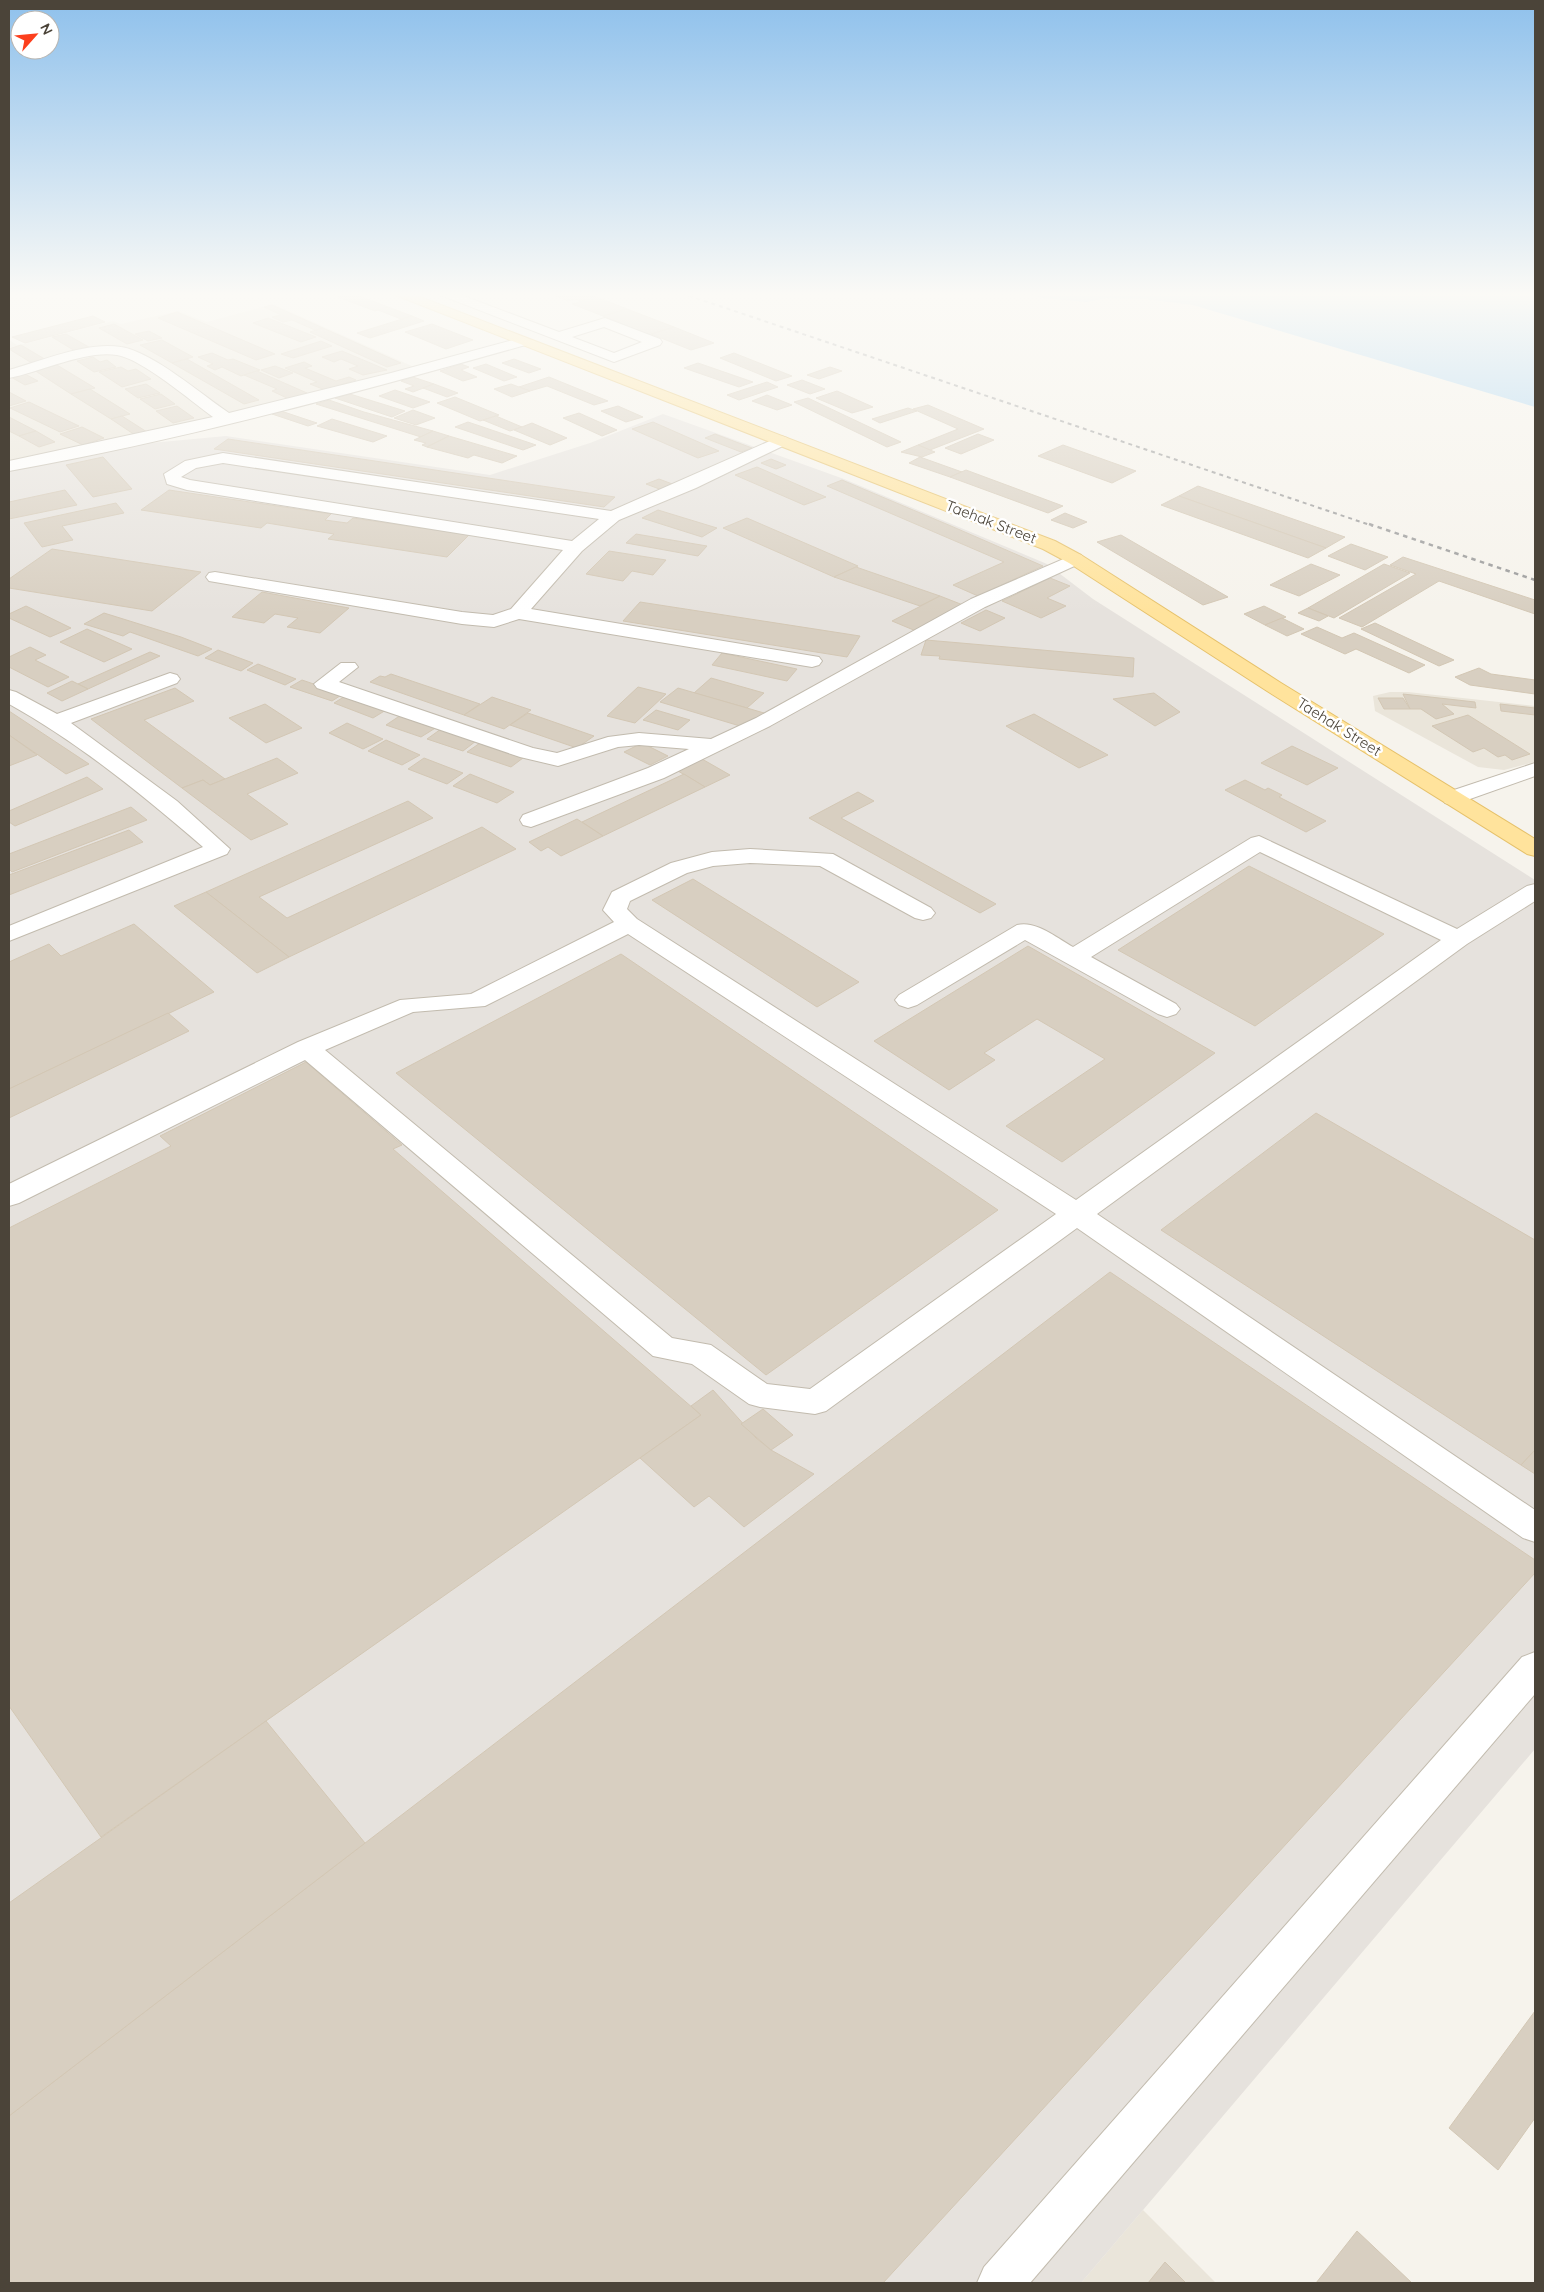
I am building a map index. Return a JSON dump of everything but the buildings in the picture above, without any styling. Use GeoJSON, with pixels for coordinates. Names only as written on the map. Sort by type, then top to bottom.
{"type":"FeatureCollection","features":[{"type":"Feature","properties":{"kind":"main road","name":"Taehak Street"},"geometry":{"type":"LineString","coordinates":[[676,400],[1006,528],[1075,559],[1233,662],[1535,849]]}},
{"type":"Feature","properties":{"kind":"street"},"geometry":{"type":"LineString","coordinates":[[199,400],[227,419]]}},
{"type":"Feature","properties":{"kind":"street"},"geometry":{"type":"LineString","coordinates":[[9,466],[227,419],[304,400]]}},
{"type":"Feature","properties":{"kind":"street"},"geometry":{"type":"LineString","coordinates":[[214,577],[462,618],[494,621],[518,612],[576,547],[613,516],[690,484],[781,441]]}},
{"type":"Feature","properties":{"kind":"street"},"geometry":{"type":"LineString","coordinates":[[576,547],[187,486],[173,480],[172,474],[185,465],[202,460],[223,458],[613,516]]}},
{"type":"Feature","properties":{"kind":"street"},"geometry":{"type":"LineString","coordinates":[[531,820],[656,773],[763,722],[970,607],[1075,559]]}},
{"type":"Feature","properties":{"kind":"street"},"geometry":{"type":"LineString","coordinates":[[518,612],[812,661]]}},
{"type":"Feature","properties":{"kind":"street"},"geometry":{"type":"LineString","coordinates":[[348,667],[324,684],[527,753],[558,760],[615,741],[639,739],[715,745]]}},
{"type":"Feature","properties":{"kind":"street"},"geometry":{"type":"LineString","coordinates":[[56,722],[170,679]]}},
{"type":"Feature","properties":{"kind":"street"},"geometry":{"type":"LineString","coordinates":[[9,696],[56,722],[169,806],[219,849],[9,934]]}},
{"type":"Feature","properties":{"kind":"street"},"geometry":{"type":"LineString","coordinates":[[1453,798],[1535,769]]}},
{"type":"Feature","properties":{"kind":"street"},"geometry":{"type":"LineString","coordinates":[[1074,958],[1259,843],[1458,939]]}},
{"type":"Feature","properties":{"kind":"street"},"geometry":{"type":"LineString","coordinates":[[923,913],[825,859],[750,856],[712,859],[679,868],[620,897],[615,910],[629,924],[1075,1213],[1535,1528]]}},
{"type":"Feature","properties":{"kind":"street"},"geometry":{"type":"LineString","coordinates":[[306,1048],[664,1348],[700,1353],[760,1395],[815,1402],[1458,939],[1535,891]]}},
{"type":"Feature","properties":{"kind":"street"},"geometry":{"type":"LineString","coordinates":[[9,1196],[306,1048],[409,1005],[476,1001],[629,924]]}},
{"type":"Feature","properties":{"kind":"street"},"geometry":{"type":"LineString","coordinates":[[908,1000],[1025,930],[1167,1009]]}},
{"type":"Feature","properties":{"kind":"street"},"geometry":{"type":"LineString","coordinates":[[1000,2283],[1535,1668]]}},
{"type":"Feature","properties":{"kind":"shaded area"},"geometry":{"type":"Polygon","coordinates":[[[9,400],[288,400],[68,451],[9,461],[9,400]]]}},
{"type":"Feature","properties":{"kind":"shaded area"},"geometry":{"type":"Polygon","coordinates":[[[663,414],[844,479],[1047,564],[1093,599],[1535,880],[1535,1749],[1081,2283],[9,2283],[9,471],[140,444],[226,436],[490,475],[590,443],[663,414]]]}},
{"type":"Feature","properties":{"kind":"shaded area"},"geometry":{"type":"Polygon","coordinates":[[[1390,692],[1408,692],[1535,706],[1535,762],[1504,770],[1478,767],[1375,711],[1373,696],[1390,692]]]}},
{"type":"Feature","properties":{"kind":"shaded area"},"geometry":{"type":"Polygon","coordinates":[[[1143,2210],[1216,2283],[1081,2283],[1143,2210]]]}},
{"type":"Feature","properties":{"kind":"water"},"geometry":{"type":"Polygon","coordinates":[[[1511,400],[1535,400],[1535,407],[1511,400]]]}},
{"type":"Feature","properties":{"kind":"railway"},"geometry":{"type":"LineString","coordinates":[[999,400],[1373,526]]}},
{"type":"Feature","properties":{"kind":"railway"},"geometry":{"type":"LineString","coordinates":[[1369,524],[1535,580]]}}]}
